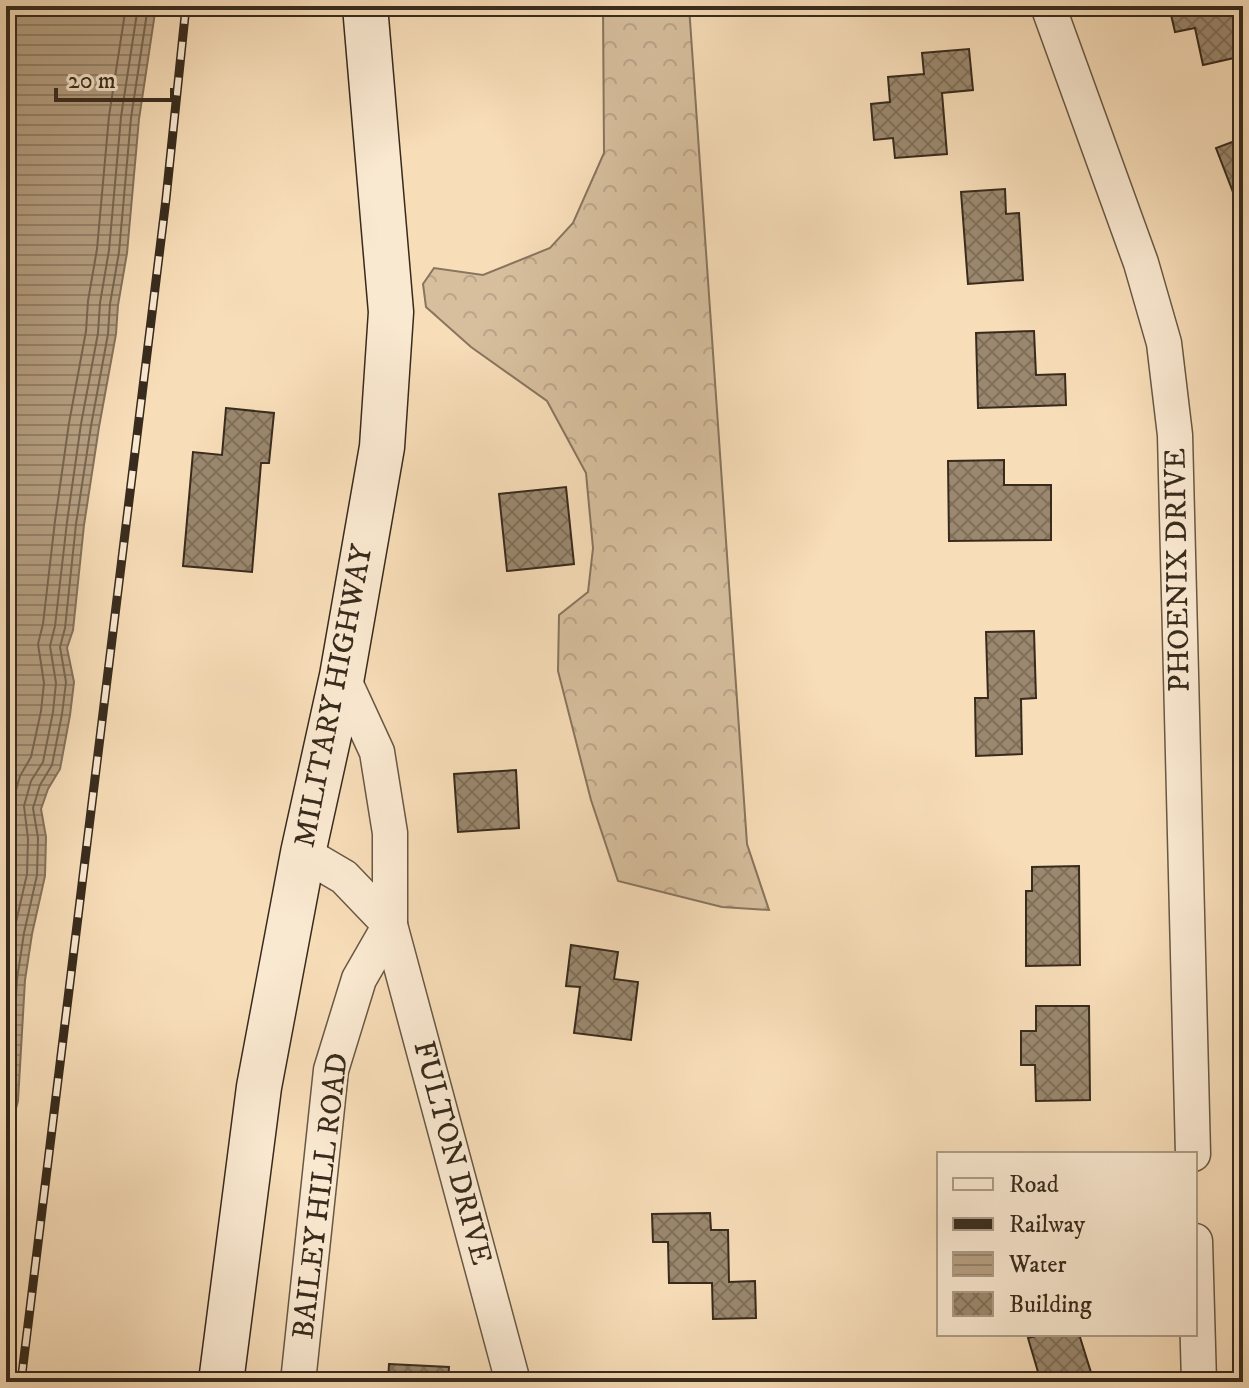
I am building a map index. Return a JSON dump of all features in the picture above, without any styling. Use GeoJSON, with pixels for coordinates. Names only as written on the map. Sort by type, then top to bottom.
{"type":"FeatureCollection","features":[{"type":"Feature","properties":{"kind":"street","name":"MILITARY HIGHWAY"},"geometry":{"type":"LineString","coordinates":[[221,1382],[259,1087],[303,853],[342,676],[382,447],[391,312],[365,6]]}},
{"type":"Feature","properties":{"kind":"street","name":"PHOENIX DRIVE"},"geometry":{"type":"LineString","coordinates":[[1048,6],[1141,263],[1164,343],[1175,435],[1193,1152]]}},
{"type":"Feature","properties":{"kind":"street","name":"FULTON DRIVE"},"geometry":{"type":"LineString","coordinates":[[342,676],[377,752],[390,833],[390,925],[513,1382]]}},
{"type":"Feature","properties":{"kind":"street","name":"FULTON DRIVE"},"geometry":{"type":"LineString","coordinates":[[303,853],[344,877],[390,925]]}},
{"type":"Feature","properties":{"kind":"street","name":"BAILEY HILL ROAD"},"geometry":{"type":"LineString","coordinates":[[298,1382],[331,1070],[359,979],[390,925]]}},
{"type":"Feature","properties":{"kind":"street"},"geometry":{"type":"LineString","coordinates":[[1197,1312],[1199,1382]]}},
{"type":"Feature","properties":{"kind":"green space"},"geometry":{"type":"Polygon","coordinates":[[[603,6],[689,6],[747,844],[769,910],[722,907],[618,881],[591,800],[558,671],[559,615],[588,592],[593,548],[586,473],[547,401],[471,347],[426,307],[423,284],[434,268],[483,275],[550,248],[573,223],[604,153],[603,6]]]}},
{"type":"Feature","properties":{"kind":"water"},"geometry":{"type":"Polygon","coordinates":[[[6,6],[156,6],[139,119],[116,334],[84,525],[73,630],[67,648],[74,682],[70,715],[60,769],[41,809],[46,837],[45,876],[25,980],[18,1101],[7,1141],[6,1184],[6,6]]]}},
{"type":"Feature","properties":{"kind":"building"},"geometry":{"type":"Polygon","coordinates":[[[1169,6],[1232,6],[1243,56],[1203,65],[1195,28],[1175,32],[1169,6]]]}},
{"type":"Feature","properties":{"kind":"building"},"geometry":{"type":"Polygon","coordinates":[[[969,49],[973,90],[942,93],[947,154],[895,158],[893,138],[874,140],[871,104],[890,102],[888,77],[924,74],[922,53],[969,49]]]}},
{"type":"Feature","properties":{"kind":"building"},"geometry":{"type":"Polygon","coordinates":[[[1243,138],[1243,218],[1216,148],[1243,138]]]}},
{"type":"Feature","properties":{"kind":"building"},"geometry":{"type":"Polygon","coordinates":[[[1005,189],[1006,214],[1019,213],[1023,280],[968,284],[961,192],[1005,189]]]}},
{"type":"Feature","properties":{"kind":"building"},"geometry":{"type":"Polygon","coordinates":[[[1034,331],[1036,375],[1065,374],[1066,405],[978,408],[976,333],[1034,331]]]}},
{"type":"Feature","properties":{"kind":"building"},"geometry":{"type":"Polygon","coordinates":[[[226,408],[274,413],[269,463],[261,463],[252,572],[183,566],[193,452],[222,455],[226,408]]]}},
{"type":"Feature","properties":{"kind":"building"},"geometry":{"type":"Polygon","coordinates":[[[1004,460],[1004,485],[1051,485],[1051,540],[949,541],[948,461],[1004,460]]]}},
{"type":"Feature","properties":{"kind":"building"},"geometry":{"type":"Polygon","coordinates":[[[566,487],[574,564],[507,571],[499,494],[566,487]]]}},
{"type":"Feature","properties":{"kind":"building"},"geometry":{"type":"Polygon","coordinates":[[[1034,631],[1036,698],[1021,699],[1022,754],[976,756],[975,698],[988,698],[986,632],[1034,631]]]}},
{"type":"Feature","properties":{"kind":"building"},"geometry":{"type":"Polygon","coordinates":[[[516,770],[519,828],[458,832],[454,774],[516,770]]]}},
{"type":"Feature","properties":{"kind":"building"},"geometry":{"type":"Polygon","coordinates":[[[1079,866],[1080,965],[1026,966],[1026,891],[1032,891],[1032,867],[1079,866]]]}},
{"type":"Feature","properties":{"kind":"building"},"geometry":{"type":"Polygon","coordinates":[[[571,945],[618,952],[614,979],[638,982],[631,1040],[574,1033],[580,987],[566,986],[571,945]]]}},
{"type":"Feature","properties":{"kind":"building"},"geometry":{"type":"Polygon","coordinates":[[[1036,1006],[1089,1006],[1090,1100],[1036,1101],[1035,1065],[1021,1065],[1021,1031],[1036,1031],[1036,1006]]]}},
{"type":"Feature","properties":{"kind":"building"},"geometry":{"type":"Polygon","coordinates":[[[710,1213],[711,1230],[728,1230],[729,1282],[755,1281],[756,1318],[713,1319],[712,1283],[669,1283],[668,1242],[653,1242],[652,1214],[710,1213]]]}},
{"type":"Feature","properties":{"kind":"building"},"geometry":{"type":"Polygon","coordinates":[[[1080,1336],[1094,1382],[1041,1382],[1028,1338],[1080,1336]]]}},
{"type":"Feature","properties":{"kind":"building"},"geometry":{"type":"Polygon","coordinates":[[[389,1364],[449,1367],[448,1382],[388,1382],[389,1364]]]}},
{"type":"Feature","properties":{"kind":"railway"},"geometry":{"type":"LineString","coordinates":[[21,1382],[166,199],[186,6]]}}]}
